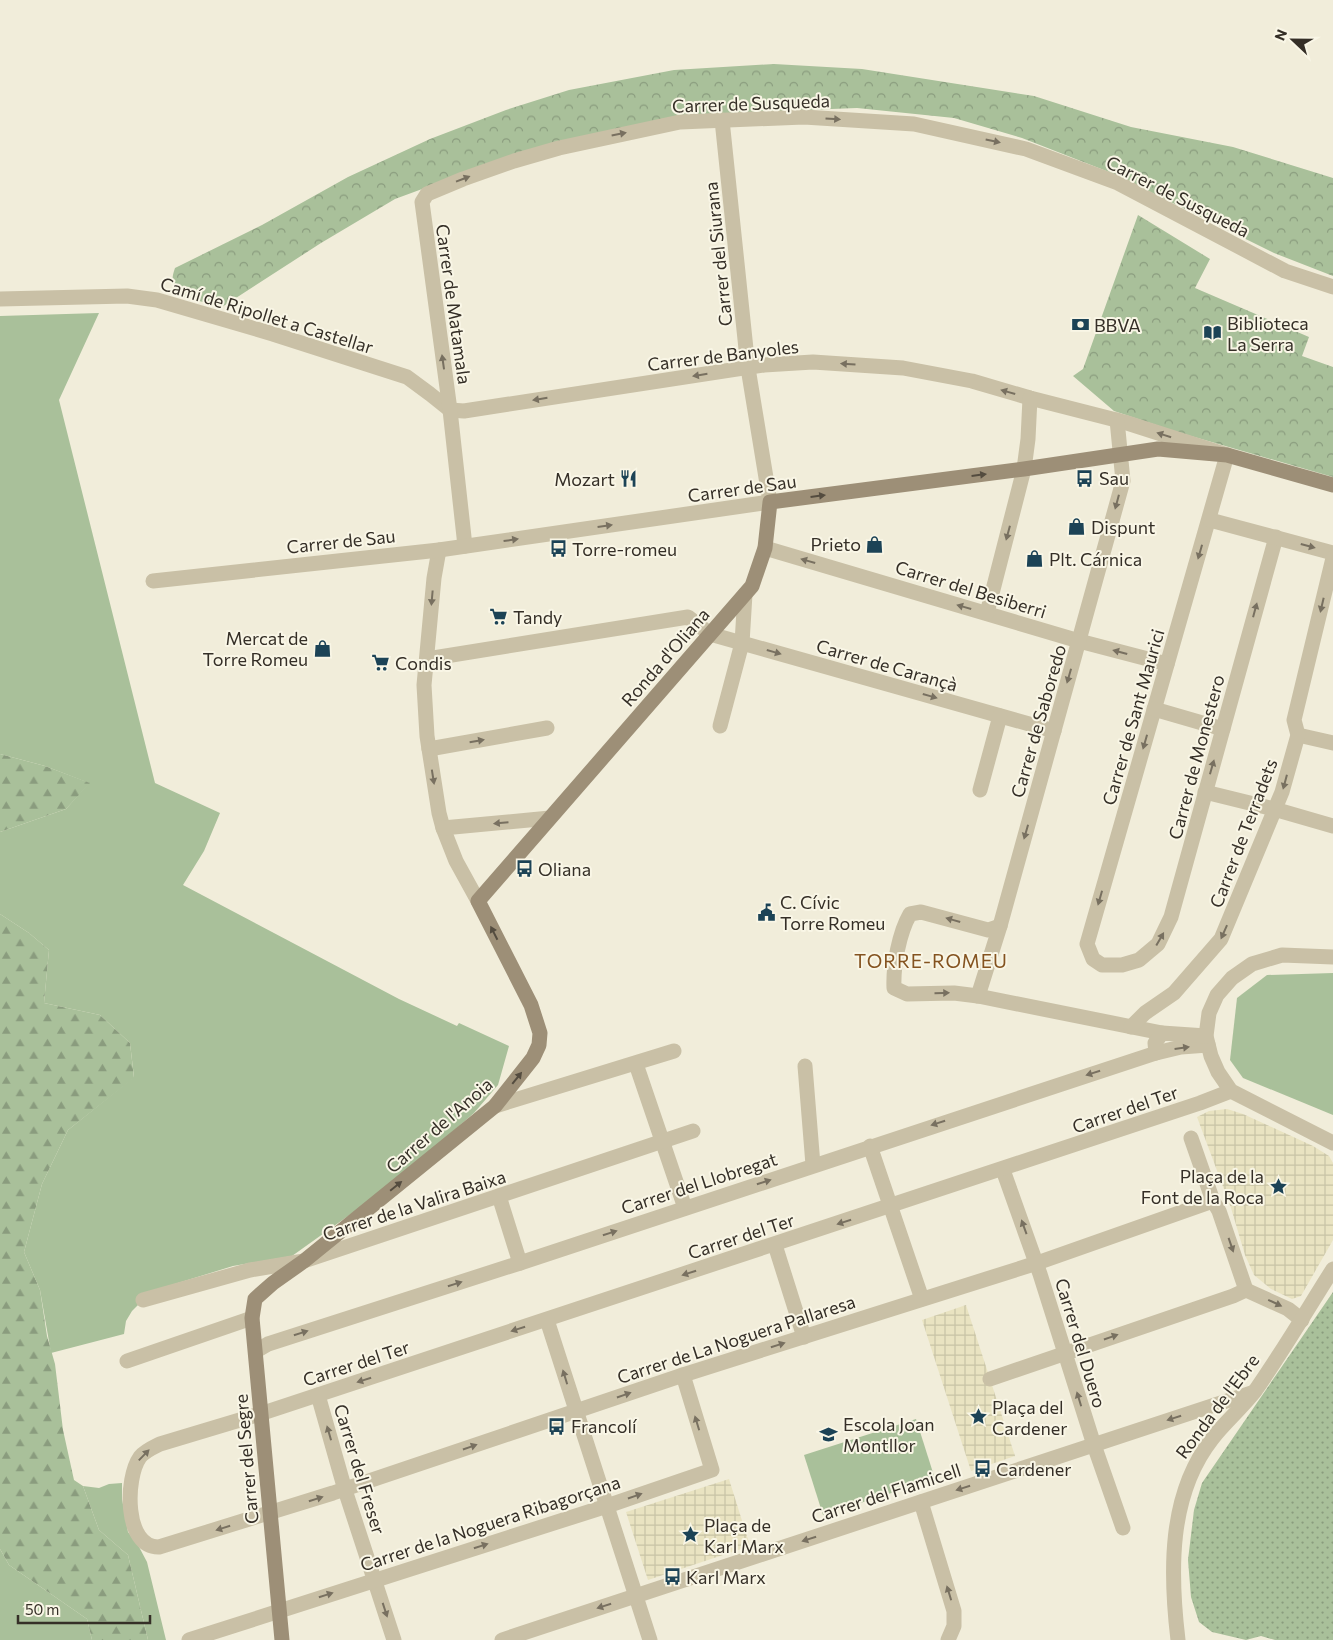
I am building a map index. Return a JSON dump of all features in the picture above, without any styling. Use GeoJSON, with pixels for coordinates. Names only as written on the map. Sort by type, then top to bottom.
{"type":"FeatureCollection","features":[{"type":"Feature","properties":{"kind":"street","name":"Carrer de Susqueda"},"geometry":{"type":"LineString","coordinates":[[422,202],[427,194],[463,179],[559,148],[680,122],[804,117],[914,124],[1026,149],[1118,184],[1285,271],[1333,288]]}},
{"type":"Feature","properties":{"kind":"street","name":"Carrer del Siurana"},"geometry":{"type":"LineString","coordinates":[[722,120],[748,368],[770,502]]}},
{"type":"Feature","properties":{"kind":"street","name":"Carrer de Matamala"},"geometry":{"type":"LineString","coordinates":[[422,202],[450,410]]}},
{"type":"Feature","properties":{"kind":"street","name":"Camí de Ripollet a Castellar"},"geometry":{"type":"LineString","coordinates":[[0,299],[127,296],[157,300],[273,334],[407,377],[450,410]]}},
{"type":"Feature","properties":{"kind":"street","name":"Carrer de Banyoles"},"geometry":{"type":"LineString","coordinates":[[450,410],[464,411],[748,368],[813,362],[903,368],[972,381],[1117,420],[1227,455]]}},
{"type":"Feature","properties":{"kind":"street"},"geometry":{"type":"LineString","coordinates":[[987,613],[1024,469],[1030,398]]}},
{"type":"Feature","properties":{"kind":"street"},"geometry":{"type":"LineString","coordinates":[[450,410],[465,546]]}},
{"type":"Feature","properties":{"kind":"street"},"geometry":{"type":"LineString","coordinates":[[1117,420],[1119,454]]}},
{"type":"Feature","properties":{"kind":"street","name":"Carrer de Sau"},"geometry":{"type":"LineString","coordinates":[[153,581],[439,550],[1158,449],[1227,455],[1333,485]]}},
{"type":"Feature","properties":{"kind":"street","name":"Carrer de Saboredo"},"geometry":{"type":"LineString","coordinates":[[978,996],[1000,926],[1122,481],[1119,454]]}},
{"type":"Feature","properties":{"kind":"street","name":"Carrer de Sant Maurici"},"geometry":{"type":"LineString","coordinates":[[1122,965],[1102,964],[1092,959],[1087,944],[1210,520],[1227,455]]}},
{"type":"Feature","properties":{"kind":"street","name":"Ronda d'Oliana"},"geometry":{"type":"LineString","coordinates":[[482,896],[752,586],[765,548],[770,502]]}},
{"type":"Feature","properties":{"kind":"street"},"geometry":{"type":"LineString","coordinates":[[1210,520],[1333,552]]}},
{"type":"Feature","properties":{"kind":"street","name":"Carrer de Monestero"},"geometry":{"type":"LineString","coordinates":[[1122,965],[1139,960],[1158,944],[1171,917],[1276,537]]}},
{"type":"Feature","properties":{"kind":"street","name":"Carrer del Besiberri"},"geometry":{"type":"LineString","coordinates":[[765,548],[1079,641],[1168,664]]}},
{"type":"Feature","properties":{"kind":"street","name":"Carrer de l'Anoia"},"geometry":{"type":"LineString","coordinates":[[273,1283],[304,1261],[495,1106],[533,1058],[539,1045],[540,1033],[531,1005],[482,896],[456,861],[439,814],[429,749],[424,685],[434,578],[439,550]]}},
{"type":"Feature","properties":{"kind":"street","name":"Carrer de Terradets"},"geometry":{"type":"LineString","coordinates":[[1131,1027],[1145,1013],[1174,993],[1222,939],[1282,792],[1298,735],[1294,720],[1333,558]]}},
{"type":"Feature","properties":{"kind":"street"},"geometry":{"type":"LineString","coordinates":[[720,726],[742,643],[745,594]]}},
{"type":"Feature","properties":{"kind":"street"},"geometry":{"type":"LineString","coordinates":[[427,659],[688,618],[710,634]]}},
{"type":"Feature","properties":{"kind":"street","name":"Carrer de Carançà"},"geometry":{"type":"LineString","coordinates":[[710,634],[1054,731]]}},
{"type":"Feature","properties":{"kind":"street"},"geometry":{"type":"LineString","coordinates":[[1154,709],[1223,729]]}},
{"type":"Feature","properties":{"kind":"street"},"geometry":{"type":"LineString","coordinates":[[980,790],[1000,716]]}},
{"type":"Feature","properties":{"kind":"street"},"geometry":{"type":"LineString","coordinates":[[429,749],[547,728]]}},
{"type":"Feature","properties":{"kind":"street"},"geometry":{"type":"LineString","coordinates":[[1298,735],[1333,744]]}},
{"type":"Feature","properties":{"kind":"street"},"geometry":{"type":"LineString","coordinates":[[1205,792],[1333,826]]}},
{"type":"Feature","properties":{"kind":"street"},"geometry":{"type":"LineString","coordinates":[[443,828],[550,818]]}},
{"type":"Feature","properties":{"kind":"street"},"geometry":{"type":"LineString","coordinates":[[1000,926],[988,930],[921,912],[910,914],[905,922],[893,972],[894,988],[907,994],[954,993],[978,996],[1162,1033],[1207,1040]]}},
{"type":"Feature","properties":{"kind":"street"},"geometry":{"type":"LineString","coordinates":[[1333,957],[1282,956],[1252,964],[1232,978],[1216,995],[1209,1013],[1207,1040],[1218,1072],[1231,1091],[1333,1143]]}},
{"type":"Feature","properties":{"kind":"street"},"geometry":{"type":"LineString","coordinates":[[1156,1052],[1155,1043],[1162,1033]]}},
{"type":"Feature","properties":{"kind":"street","name":"Carrer del Llobregat"},"geometry":{"type":"LineString","coordinates":[[256,1351],[268,1344],[520,1263],[1156,1052],[1207,1040]]}},
{"type":"Feature","properties":{"kind":"street"},"geometry":{"type":"LineString","coordinates":[[495,1106],[674,1051]]}},
{"type":"Feature","properties":{"kind":"street"},"geometry":{"type":"LineString","coordinates":[[636,1064],[685,1208]]}},
{"type":"Feature","properties":{"kind":"street"},"geometry":{"type":"LineString","coordinates":[[805,1066],[813,1165]]}},
{"type":"Feature","properties":{"kind":"street","name":"Carrer del Ter"},"geometry":{"type":"LineString","coordinates":[[130,1500],[131,1480],[136,1466],[145,1452],[160,1444],[260,1414],[1003,1170],[1231,1091]]}},
{"type":"Feature","properties":{"kind":"street","name":"Carrer de la Valira Baixa"},"geometry":{"type":"LineString","coordinates":[[143,1300],[250,1270],[304,1261],[693,1131]]}},
{"type":"Feature","properties":{"kind":"street"},"geometry":{"type":"LineString","coordinates":[[1191,1138],[1246,1290],[1288,1309],[1302,1320]]}},
{"type":"Feature","properties":{"kind":"street"},"geometry":{"type":"LineString","coordinates":[[870,1146],[922,1299]]}},
{"type":"Feature","properties":{"kind":"street","name":"Carrer del Duero"},"geometry":{"type":"LineString","coordinates":[[1003,1170],[1037,1263],[1094,1445],[1123,1528]]}},
{"type":"Feature","properties":{"kind":"street"},"geometry":{"type":"LineString","coordinates":[[499,1196],[520,1263]]}},
{"type":"Feature","properties":{"kind":"street","name":"Carrer de La Noguera Pallaresa"},"geometry":{"type":"LineString","coordinates":[[130,1500],[135,1528],[145,1543],[152,1548],[159,1548],[345,1490],[682,1375],[1037,1263],[1214,1201]]}},
{"type":"Feature","properties":{"kind":"street"},"geometry":{"type":"LineString","coordinates":[[775,1245],[804,1337]]}},
{"type":"Feature","properties":{"kind":"street","name":"Ronda de l'Ebre"},"geometry":{"type":"LineString","coordinates":[[1178,1640],[1173,1600],[1175,1538],[1181,1506],[1190,1475],[1211,1440],[1254,1392],[1333,1269]]}},
{"type":"Feature","properties":{"kind":"street","name":"Carrer del Segre"},"geometry":{"type":"LineString","coordinates":[[273,1283],[255,1299],[252,1318],[282,1640]]}},
{"type":"Feature","properties":{"kind":"street"},"geometry":{"type":"LineString","coordinates":[[990,1379],[1246,1290]]}},
{"type":"Feature","properties":{"kind":"street"},"geometry":{"type":"LineString","coordinates":[[127,1361],[252,1318]]}},
{"type":"Feature","properties":{"kind":"street"},"geometry":{"type":"LineString","coordinates":[[547,1320],[650,1640]]}},
{"type":"Feature","properties":{"kind":"street","name":"Carrer de la Noguera Ribagorçana"},"geometry":{"type":"LineString","coordinates":[[189,1640],[607,1506],[712,1470],[682,1375]]}},
{"type":"Feature","properties":{"kind":"street","name":"Carrer del Flamicell"},"geometry":{"type":"LineString","coordinates":[[502,1640],[1254,1392]]}},
{"type":"Feature","properties":{"kind":"street","name":"Carrer del Freser"},"geometry":{"type":"LineString","coordinates":[[318,1395],[345,1490],[394,1640]]}},
{"type":"Feature","properties":{"kind":"street"},"geometry":{"type":"LineString","coordinates":[[921,1502],[954,1611],[954,1626],[949,1640]]}},
{"type":"Feature","properties":{"kind":"green space"},"geometry":{"type":"Polygon","coordinates":[[[774,64],[862,69],[1034,96],[1131,127],[1233,147],[1333,178],[1333,276],[1274,253],[1114,174],[1022,138],[954,118],[857,108],[682,115],[471,171],[395,199],[321,243],[222,307],[180,296],[173,287],[172,280],[175,268],[262,225],[348,177],[430,139],[506,110],[569,90],[674,70],[774,64]]]}},
{"type":"Feature","properties":{"kind":"green space"},"geometry":{"type":"Polygon","coordinates":[[[1138,215],[1210,259],[1195,288],[1309,337],[1302,356],[1333,367],[1333,477],[1177,432],[1114,411],[1073,376],[1083,369],[1138,215]]]}},
{"type":"Feature","properties":{"kind":"green space"},"geometry":{"type":"Polygon","coordinates":[[[99,313],[59,400],[155,783],[220,813],[204,851],[183,885],[399,999],[457,1026],[459,1023],[509,1046],[498,1085],[474,1113],[390,1186],[292,1256],[233,1266],[152,1291],[132,1311],[126,1321],[124,1334],[51,1353],[40,1290],[24,1252],[42,1184],[68,1130],[134,1077],[130,1043],[100,1015],[44,1003],[49,950],[29,933],[0,914],[0,832],[66,809],[89,783],[45,766],[0,754],[0,316],[99,313]]]}},
{"type":"Feature","properties":{"kind":"green space"},"geometry":{"type":"Polygon","coordinates":[[[0,754],[45,766],[90,783],[66,809],[0,832],[0,754]]]}},
{"type":"Feature","properties":{"kind":"green space"},"geometry":{"type":"Polygon","coordinates":[[[0,914],[29,933],[49,950],[44,1003],[100,1015],[130,1043],[134,1078],[68,1130],[42,1184],[24,1252],[40,1290],[47,1336],[55,1364],[63,1430],[74,1480],[83,1486],[99,1530],[128,1555],[148,1640],[92,1640],[87,1619],[9,1565],[0,1549],[0,914]]]}},
{"type":"Feature","properties":{"kind":"green space"},"geometry":{"type":"Polygon","coordinates":[[[1333,973],[1333,1115],[1243,1078],[1230,1060],[1237,998],[1267,975],[1333,973]]]}},
{"type":"Feature","properties":{"kind":"green space"},"geometry":{"type":"Polygon","coordinates":[[[1333,1292],[1333,1640],[1275,1640],[1261,1636],[1246,1640],[1212,1632],[1199,1622],[1191,1597],[1188,1560],[1194,1510],[1202,1483],[1333,1292]]]}},
{"type":"Feature","properties":{"kind":"green space"},"geometry":{"type":"Polygon","coordinates":[[[916,1419],[935,1479],[823,1515],[804,1455],[916,1419]]]}},
{"type":"Feature","properties":{"kind":"green space"},"geometry":{"type":"Polygon","coordinates":[[[122,1483],[122,1499],[128,1532],[147,1562],[166,1640],[148,1640],[128,1555],[99,1530],[83,1486],[99,1488],[109,1484],[122,1483]]]}},
{"type":"Feature","properties":{"kind":"green space"},"geometry":{"type":"Polygon","coordinates":[[[0,1549],[9,1565],[87,1619],[92,1640],[0,1640],[0,1549]]]}},
{"type":"Feature","properties":{"kind":"shaded area","name":"Plaça de la Font de la Roca"},"geometry":{"type":"Polygon","coordinates":[[[1227,1109],[1243,1114],[1313,1146],[1329,1156],[1333,1163],[1333,1240],[1301,1296],[1292,1299],[1271,1289],[1254,1275],[1245,1255],[1231,1208],[1197,1117],[1209,1111],[1227,1109]]]}},
{"type":"Feature","properties":{"kind":"shaded area","name":"Plaça del Cardener"},"geometry":{"type":"Polygon","coordinates":[[[966,1305],[1015,1456],[971,1471],[922,1320],[966,1305]]]}},
{"type":"Feature","properties":{"kind":"shaded area","name":"Plaça de Karl Marx"},"geometry":{"type":"Polygon","coordinates":[[[729,1479],[750,1546],[648,1580],[626,1512],[729,1479]]]}},
{"type":"Feature","properties":{"kind":"place","name":"BBVA"},"geometry":{"type":"Point","coordinates":[1080,325]}},
{"type":"Feature","properties":{"kind":"place","name":"Biblioteca La Serra"},"geometry":{"type":"Point","coordinates":[1213,333]}},
{"type":"Feature","properties":{"kind":"place","name":"Sau"},"geometry":{"type":"Point","coordinates":[1085,478]}},
{"type":"Feature","properties":{"kind":"place","name":"Mozart"},"geometry":{"type":"Point","coordinates":[629,479]}},
{"type":"Feature","properties":{"kind":"place","name":"Dispunt"},"geometry":{"type":"Point","coordinates":[1077,527]}},
{"type":"Feature","properties":{"kind":"place","name":"Prieto"},"geometry":{"type":"Point","coordinates":[875,544]}},
{"type":"Feature","properties":{"kind":"place","name":"Torre-romeu"},"geometry":{"type":"Point","coordinates":[558,549]}},
{"type":"Feature","properties":{"kind":"place","name":"Plt. Cárnica"},"geometry":{"type":"Point","coordinates":[1035,559]}},
{"type":"Feature","properties":{"kind":"place","name":"Tandy"},"geometry":{"type":"Point","coordinates":[499,617]}},
{"type":"Feature","properties":{"kind":"place","name":"Mercat de Torre Romeu"},"geometry":{"type":"Point","coordinates":[322,648]}},
{"type":"Feature","properties":{"kind":"place","name":"Condis"},"geometry":{"type":"Point","coordinates":[381,663]}},
{"type":"Feature","properties":{"kind":"place","name":"Oliana"},"geometry":{"type":"Point","coordinates":[524,869]}},
{"type":"Feature","properties":{"kind":"place","name":"C. Cívic Torre Romeu"},"geometry":{"type":"Point","coordinates":[766,912]}},
{"type":"Feature","properties":{"kind":"place","name":"Plaça de la Font de la Roca"},"geometry":{"type":"Point","coordinates":[1278,1186]}},
{"type":"Feature","properties":{"kind":"place","name":"Plaça del Cardener"},"geometry":{"type":"Point","coordinates":[978,1417]}},
{"type":"Feature","properties":{"kind":"place","name":"Francolí"},"geometry":{"type":"Point","coordinates":[557,1426]}},
{"type":"Feature","properties":{"kind":"place","name":"Escola Joan Montllor"},"geometry":{"type":"Point","coordinates":[829,1434]}},
{"type":"Feature","properties":{"kind":"place","name":"Cardener"},"geometry":{"type":"Point","coordinates":[982,1469]}},
{"type":"Feature","properties":{"kind":"place","name":"Plaça de Karl Marx"},"geometry":{"type":"Point","coordinates":[690,1535]}},
{"type":"Feature","properties":{"kind":"place","name":"Karl Marx"},"geometry":{"type":"Point","coordinates":[672,1577]}},
{"type":"Feature","properties":{"kind":"district","name":"TORRE-ROMEU"},"geometry":{"type":"Point","coordinates":[931,960]}}]}
